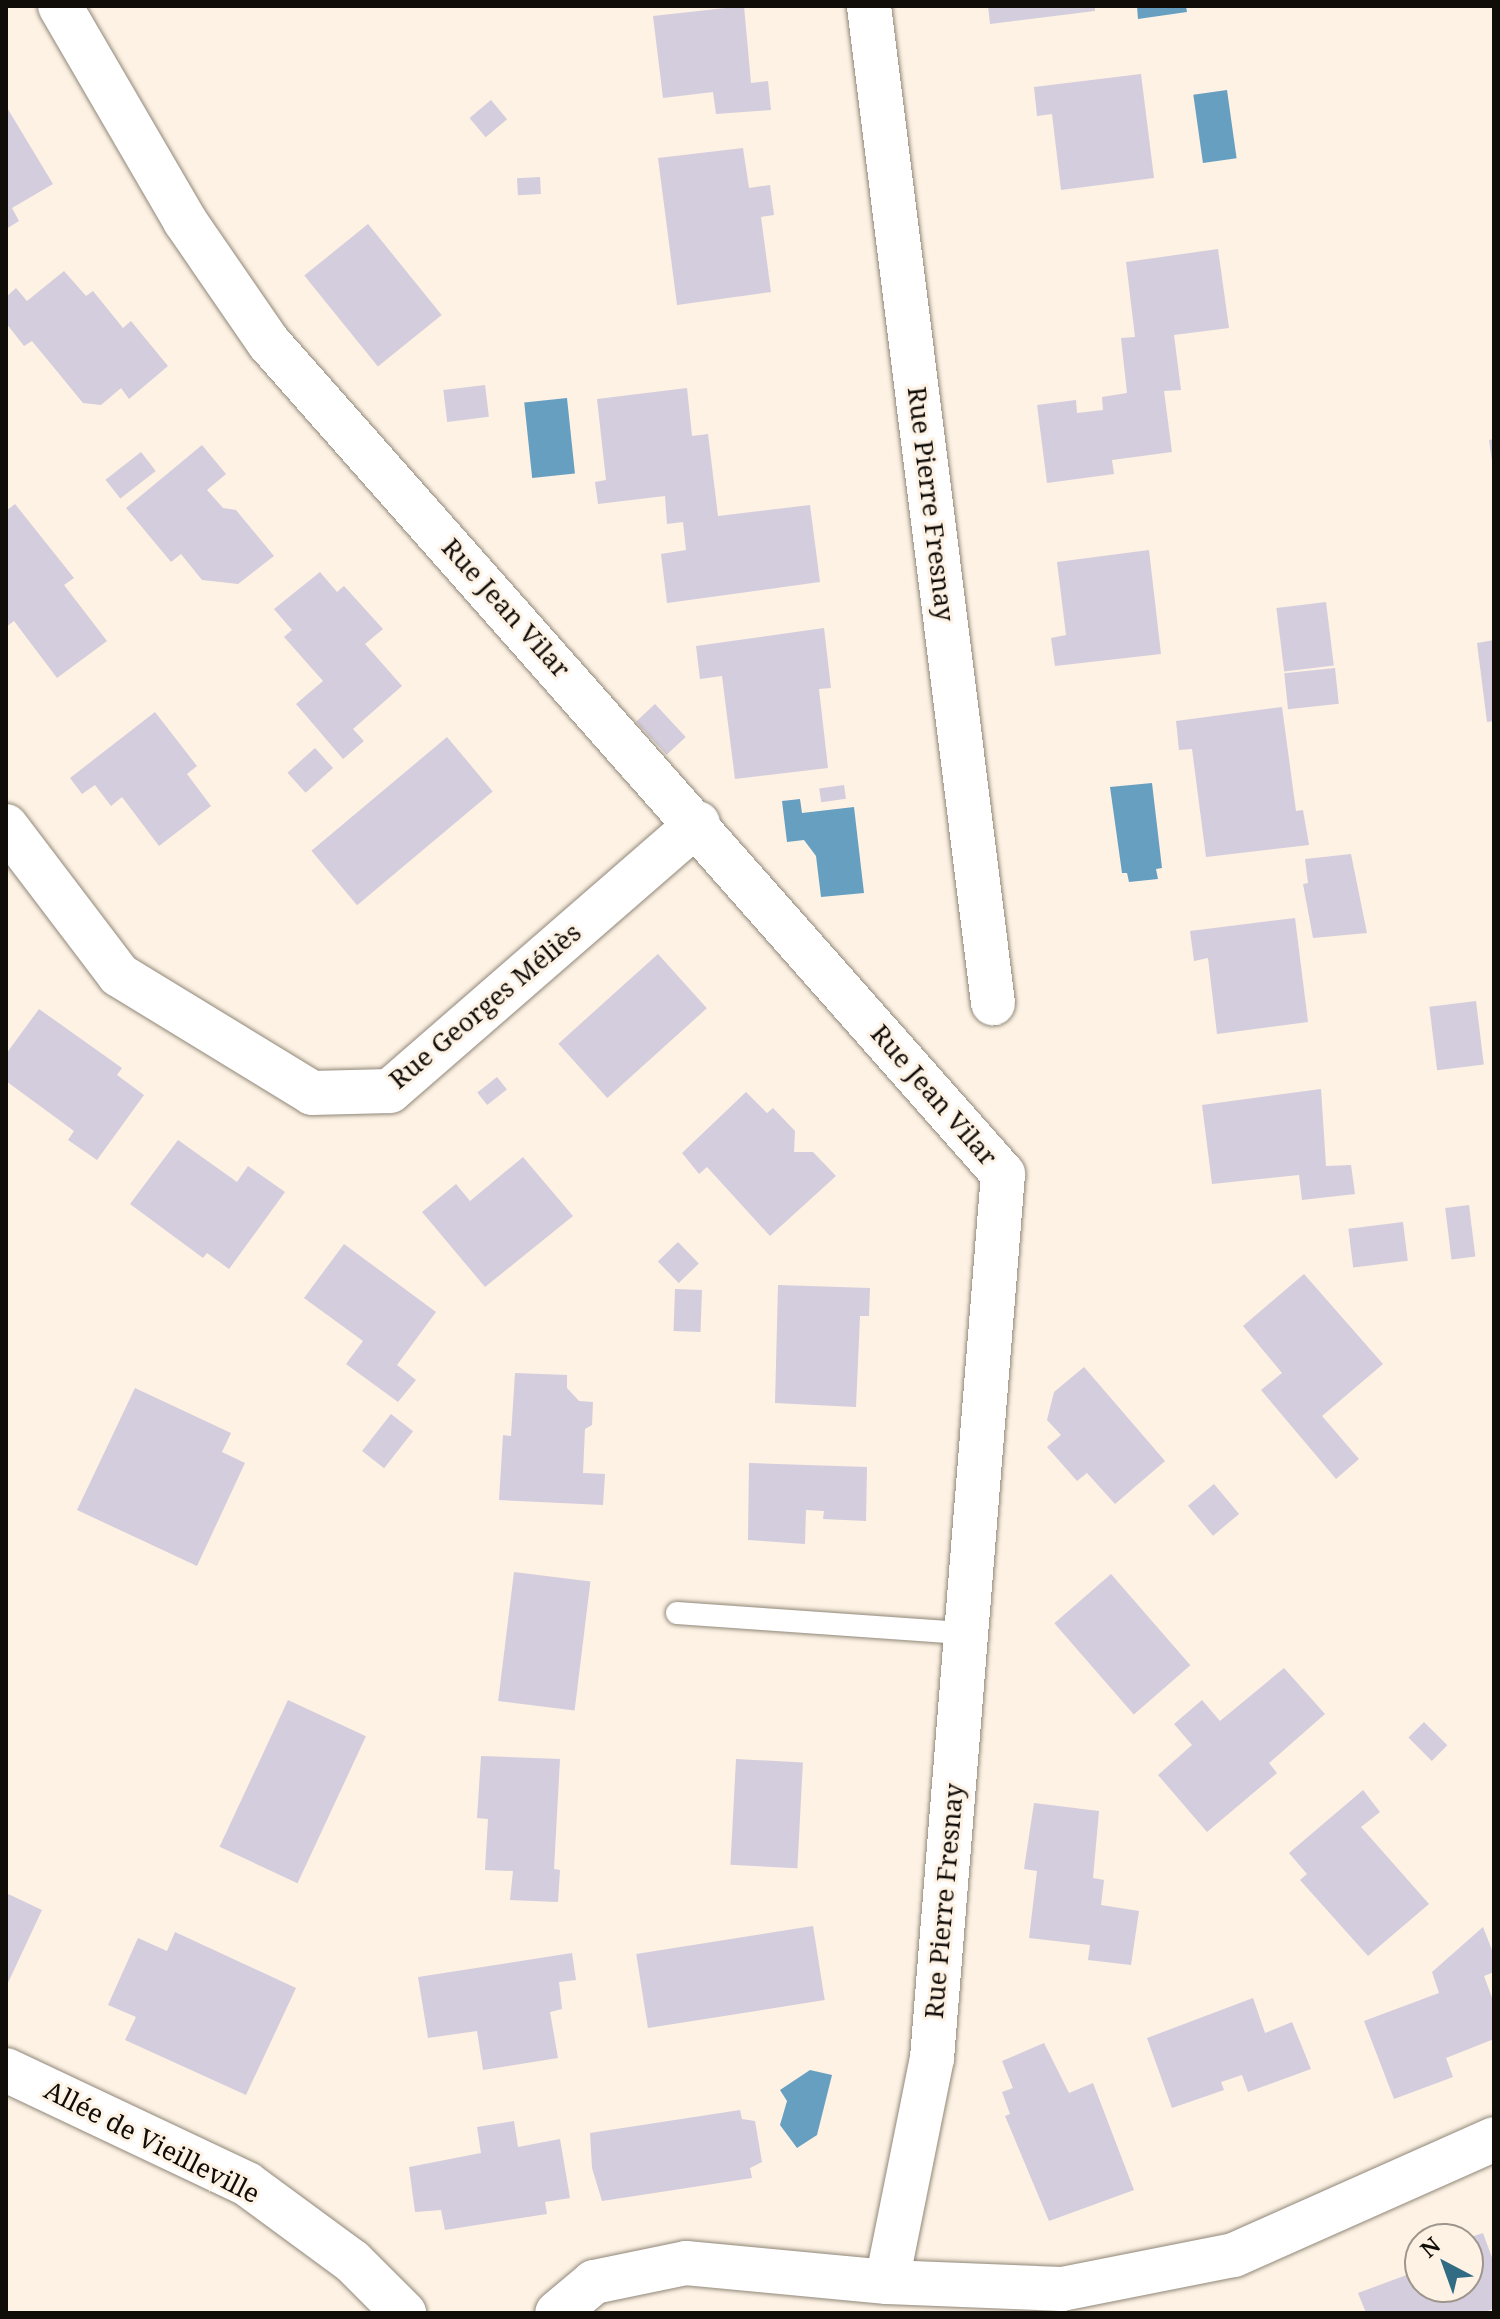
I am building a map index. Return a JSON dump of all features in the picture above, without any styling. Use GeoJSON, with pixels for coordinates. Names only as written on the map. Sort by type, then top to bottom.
{"type":"FeatureCollection","features":[{"type":"Feature","properties":{"kind":"street","name":"Rue Jean Vilar"},"geometry":{"type":"LineString","coordinates":[[60,6],[185,221],[269,343],[698,823],[1003,1174]]}},
{"type":"Feature","properties":{"kind":"street","name":"Rue Pierre Fresnay"},"geometry":{"type":"LineString","coordinates":[[869,6],[993,1003]]}},
{"type":"Feature","properties":{"kind":"street","name":"Rue Georges Méliès"},"geometry":{"type":"LineString","coordinates":[[6,826],[119,975],[312,1093],[390,1091],[698,823]]}},
{"type":"Feature","properties":{"kind":"street","name":"Rue Pierre Fresnay"},"geometry":{"type":"LineString","coordinates":[[887,2282],[932,2058],[1003,1174]]}},
{"type":"Feature","properties":{"kind":"street","name":"Allée de Vieilleville"},"geometry":{"type":"LineString","coordinates":[[6,2070],[247,2184],[352,2261],[404,2313]]}},
{"type":"Feature","properties":{"kind":"street"},"geometry":{"type":"LineString","coordinates":[[557,2313],[594,2282],[686,2263],[887,2282],[1062,2289],[1234,2255],[1494,2139]]}},
{"type":"Feature","properties":{"kind":"lane"},"geometry":{"type":"LineString","coordinates":[[677,1613],[965,1633]]}},
{"type":"Feature","properties":{"kind":"water"},"geometry":{"type":"Polygon","coordinates":[[[1137,6],[1186,6],[1187,12],[1138,19],[1137,6]]]}},
{"type":"Feature","properties":{"kind":"water"},"geometry":{"type":"Polygon","coordinates":[[[1227,90],[1237,158],[1203,163],[1193,95],[1227,90]]]}},
{"type":"Feature","properties":{"kind":"water"},"geometry":{"type":"Polygon","coordinates":[[[567,398],[575,474],[532,478],[524,402],[567,398]]]}},
{"type":"Feature","properties":{"kind":"water"},"geometry":{"type":"Polygon","coordinates":[[[1152,783],[1162,868],[1156,869],[1158,879],[1129,882],[1127,873],[1122,873],[1110,787],[1152,783]]]}},
{"type":"Feature","properties":{"kind":"water"},"geometry":{"type":"Polygon","coordinates":[[[800,799],[802,813],[854,807],[864,893],[821,897],[816,856],[804,840],[787,842],[782,801],[800,799]]]}},
{"type":"Feature","properties":{"kind":"water"},"geometry":{"type":"Polygon","coordinates":[[[810,2070],[832,2075],[817,2135],[797,2148],[780,2125],[787,2101],[780,2090],[810,2070]]]}},
{"type":"Feature","properties":{"kind":"building"},"geometry":{"type":"Polygon","coordinates":[[[744,6],[751,83],[768,81],[771,110],[716,114],[713,92],[663,98],[653,16],[744,6]]]}},
{"type":"Feature","properties":{"kind":"building"},"geometry":{"type":"Polygon","coordinates":[[[988,6],[1095,6],[1095,11],[990,24],[988,6]]]}},
{"type":"Feature","properties":{"kind":"building"},"geometry":{"type":"Polygon","coordinates":[[[1141,74],[1154,178],[1061,190],[1052,114],[1037,116],[1034,87],[1141,74]]]}},
{"type":"Feature","properties":{"kind":"building"},"geometry":{"type":"Polygon","coordinates":[[[491,100],[507,119],[486,137],[470,118],[491,100]]]}},
{"type":"Feature","properties":{"kind":"building"},"geometry":{"type":"Polygon","coordinates":[[[6,106],[53,184],[12,208],[19,221],[6,229],[6,106]]]}},
{"type":"Feature","properties":{"kind":"building"},"geometry":{"type":"Polygon","coordinates":[[[743,148],[749,188],[770,185],[774,215],[761,217],[771,292],[677,305],[658,158],[743,148]]]}},
{"type":"Feature","properties":{"kind":"building"},"geometry":{"type":"Polygon","coordinates":[[[540,177],[541,194],[518,195],[517,178],[540,177]]]}},
{"type":"Feature","properties":{"kind":"building"},"geometry":{"type":"Polygon","coordinates":[[[368,224],[442,315],[378,367],[304,276],[368,224]]]}},
{"type":"Feature","properties":{"kind":"building"},"geometry":{"type":"Polygon","coordinates":[[[1218,249],[1229,328],[1174,335],[1181,390],[1164,391],[1172,452],[1112,460],[1114,474],[1047,483],[1037,405],[1076,400],[1077,413],[1103,410],[1102,397],[1127,393],[1121,338],[1135,337],[1126,262],[1218,249]]]}},
{"type":"Feature","properties":{"kind":"building"},"geometry":{"type":"Polygon","coordinates":[[[64,271],[86,296],[93,291],[123,328],[131,321],[168,366],[129,399],[121,388],[101,405],[83,403],[32,341],[24,346],[6,323],[6,297],[16,288],[27,301],[64,271]]]}},
{"type":"Feature","properties":{"kind":"building"},"geometry":{"type":"Polygon","coordinates":[[[485,385],[489,417],[447,422],[443,390],[485,385]]]}},
{"type":"Feature","properties":{"kind":"building"},"geometry":{"type":"Polygon","coordinates":[[[687,388],[692,436],[708,434],[718,516],[810,505],[820,582],[667,603],[661,554],[686,550],[683,522],[667,524],[665,496],[598,504],[595,482],[606,480],[597,399],[687,388]]]}},
{"type":"Feature","properties":{"kind":"building"},"geometry":{"type":"Polygon","coordinates":[[[1494,439],[1494,461],[1492,461],[1489,440],[1494,439]]]}},
{"type":"Feature","properties":{"kind":"building"},"geometry":{"type":"Polygon","coordinates":[[[202,445],[226,474],[207,490],[223,508],[236,510],[274,556],[238,584],[202,580],[181,554],[171,562],[126,508],[202,445]]]}},
{"type":"Feature","properties":{"kind":"building"},"geometry":{"type":"Polygon","coordinates":[[[141,452],[156,471],[120,499],[106,480],[141,452]]]}},
{"type":"Feature","properties":{"kind":"building"},"geometry":{"type":"Polygon","coordinates":[[[15,504],[74,578],[64,585],[107,641],[57,678],[14,621],[6,627],[6,511],[15,504]]]}},
{"type":"Feature","properties":{"kind":"building"},"geometry":{"type":"Polygon","coordinates":[[[1149,550],[1161,654],[1055,666],[1051,638],[1066,635],[1057,562],[1149,550]]]}},
{"type":"Feature","properties":{"kind":"building"},"geometry":{"type":"Polygon","coordinates":[[[320,572],[337,592],[344,586],[383,629],[365,644],[402,686],[353,729],[364,741],[343,759],[296,704],[323,681],[284,637],[292,630],[274,609],[320,572]]]}},
{"type":"Feature","properties":{"kind":"building"},"geometry":{"type":"Polygon","coordinates":[[[1326,602],[1334,666],[1284,672],[1276,608],[1326,602]]]}},
{"type":"Feature","properties":{"kind":"building"},"geometry":{"type":"Polygon","coordinates":[[[824,628],[831,688],[819,689],[828,768],[735,779],[722,676],[700,679],[696,646],[824,628]]]}},
{"type":"Feature","properties":{"kind":"building"},"geometry":{"type":"Polygon","coordinates":[[[1494,640],[1494,721],[1487,722],[1477,643],[1494,640]]]}},
{"type":"Feature","properties":{"kind":"building"},"geometry":{"type":"Polygon","coordinates":[[[1335,668],[1339,704],[1288,709],[1284,673],[1335,668]]]}},
{"type":"Feature","properties":{"kind":"building"},"geometry":{"type":"Polygon","coordinates":[[[655,704],[686,737],[667,755],[636,722],[655,704]]]}},
{"type":"Feature","properties":{"kind":"building"},"geometry":{"type":"Polygon","coordinates":[[[1282,707],[1296,811],[1303,810],[1309,845],[1206,857],[1192,749],[1179,750],[1176,721],[1282,707]]]}},
{"type":"Feature","properties":{"kind":"building"},"geometry":{"type":"Polygon","coordinates":[[[155,712],[197,766],[187,774],[211,806],[159,846],[122,797],[111,806],[95,785],[82,794],[70,778],[155,712]]]}},
{"type":"Feature","properties":{"kind":"building"},"geometry":{"type":"Polygon","coordinates":[[[447,737],[493,791],[357,905],[311,851],[447,737]]]}},
{"type":"Feature","properties":{"kind":"building"},"geometry":{"type":"Polygon","coordinates":[[[315,748],[333,768],[306,793],[288,773],[315,748]]]}},
{"type":"Feature","properties":{"kind":"building"},"geometry":{"type":"Polygon","coordinates":[[[844,785],[846,799],[821,802],[819,788],[844,785]]]}},
{"type":"Feature","properties":{"kind":"building"},"geometry":{"type":"Polygon","coordinates":[[[1351,854],[1367,933],[1313,938],[1303,884],[1308,883],[1305,859],[1351,854]]]}},
{"type":"Feature","properties":{"kind":"building"},"geometry":{"type":"Polygon","coordinates":[[[1295,918],[1308,1022],[1217,1034],[1208,958],[1194,961],[1190,931],[1295,918]]]}},
{"type":"Feature","properties":{"kind":"building"},"geometry":{"type":"Polygon","coordinates":[[[658,954],[707,1008],[607,1098],[558,1044],[658,954]]]}},
{"type":"Feature","properties":{"kind":"building"},"geometry":{"type":"Polygon","coordinates":[[[1476,1001],[1484,1065],[1437,1070],[1429,1007],[1476,1001]]]}},
{"type":"Feature","properties":{"kind":"building"},"geometry":{"type":"Polygon","coordinates":[[[39,1009],[122,1068],[117,1075],[144,1095],[97,1160],[68,1140],[74,1131],[6,1081],[6,1054],[39,1009]]]}},
{"type":"Feature","properties":{"kind":"building"},"geometry":{"type":"Polygon","coordinates":[[[497,1077],[507,1090],[487,1105],[477,1092],[497,1077]]]}},
{"type":"Feature","properties":{"kind":"building"},"geometry":{"type":"Polygon","coordinates":[[[1321,1089],[1326,1166],[1351,1165],[1355,1194],[1302,1200],[1299,1175],[1212,1184],[1202,1105],[1321,1089]]]}},
{"type":"Feature","properties":{"kind":"building"},"geometry":{"type":"Polygon","coordinates":[[[746,1092],[767,1113],[773,1108],[795,1131],[794,1152],[813,1152],[836,1176],[770,1236],[707,1167],[699,1174],[682,1153],[746,1092]]]}},
{"type":"Feature","properties":{"kind":"building"},"geometry":{"type":"Polygon","coordinates":[[[178,1140],[237,1182],[248,1166],[285,1192],[229,1269],[207,1253],[203,1258],[130,1204],[178,1140]]]}},
{"type":"Feature","properties":{"kind":"building"},"geometry":{"type":"Polygon","coordinates":[[[523,1157],[573,1216],[485,1287],[422,1212],[456,1184],[470,1201],[523,1157]]]}},
{"type":"Feature","properties":{"kind":"building"},"geometry":{"type":"Polygon","coordinates":[[[1469,1205],[1475,1257],[1452,1260],[1445,1208],[1469,1205]]]}},
{"type":"Feature","properties":{"kind":"building"},"geometry":{"type":"Polygon","coordinates":[[[1403,1222],[1408,1261],[1353,1267],[1348,1229],[1403,1222]]]}},
{"type":"Feature","properties":{"kind":"building"},"geometry":{"type":"Polygon","coordinates":[[[678,1242],[699,1264],[679,1283],[658,1261],[678,1242]]]}},
{"type":"Feature","properties":{"kind":"building"},"geometry":{"type":"Polygon","coordinates":[[[344,1244],[436,1312],[397,1365],[416,1380],[398,1402],[346,1364],[363,1341],[304,1298],[344,1244]]]}},
{"type":"Feature","properties":{"kind":"building"},"geometry":{"type":"Polygon","coordinates":[[[1304,1274],[1383,1364],[1322,1416],[1359,1459],[1336,1479],[1261,1390],[1282,1373],[1243,1326],[1304,1274]]]}},
{"type":"Feature","properties":{"kind":"building"},"geometry":{"type":"Polygon","coordinates":[[[778,1285],[870,1288],[869,1316],[860,1316],[856,1407],[775,1403],[778,1285]]]}},
{"type":"Feature","properties":{"kind":"building"},"geometry":{"type":"Polygon","coordinates":[[[675,1289],[702,1290],[701,1332],[674,1331],[675,1289]]]}},
{"type":"Feature","properties":{"kind":"building"},"geometry":{"type":"Polygon","coordinates":[[[1084,1367],[1165,1461],[1115,1504],[1087,1473],[1077,1481],[1047,1447],[1061,1435],[1047,1420],[1054,1392],[1084,1367]]]}},
{"type":"Feature","properties":{"kind":"building"},"geometry":{"type":"Polygon","coordinates":[[[515,1373],[567,1375],[567,1388],[579,1401],[593,1402],[592,1425],[585,1429],[583,1473],[605,1474],[603,1505],[499,1500],[503,1435],[511,1436],[515,1373]]]}},
{"type":"Feature","properties":{"kind":"building"},"geometry":{"type":"Polygon","coordinates":[[[135,1388],[231,1433],[222,1452],[245,1463],[197,1566],[77,1510],[135,1388]]]}},
{"type":"Feature","properties":{"kind":"building"},"geometry":{"type":"Polygon","coordinates":[[[391,1414],[413,1431],[384,1468],[362,1451],[391,1414]]]}},
{"type":"Feature","properties":{"kind":"building"},"geometry":{"type":"Polygon","coordinates":[[[749,1463],[867,1467],[866,1521],[823,1519],[824,1511],[806,1510],[805,1544],[748,1540],[749,1463]]]}},
{"type":"Feature","properties":{"kind":"building"},"geometry":{"type":"Polygon","coordinates":[[[1214,1484],[1239,1514],[1213,1536],[1188,1506],[1214,1484]]]}},
{"type":"Feature","properties":{"kind":"building"},"geometry":{"type":"Polygon","coordinates":[[[514,1572],[590,1581],[575,1710],[498,1701],[514,1572]]]}},
{"type":"Feature","properties":{"kind":"building"},"geometry":{"type":"Polygon","coordinates":[[[1111,1574],[1190,1665],[1134,1715],[1054,1623],[1111,1574]]]}},
{"type":"Feature","properties":{"kind":"building"},"geometry":{"type":"Polygon","coordinates":[[[1284,1668],[1325,1714],[1269,1763],[1277,1773],[1207,1832],[1158,1775],[1192,1745],[1174,1724],[1202,1700],[1220,1721],[1284,1668]]]}},
{"type":"Feature","properties":{"kind":"building"},"geometry":{"type":"Polygon","coordinates":[[[288,1700],[366,1736],[297,1883],[220,1847],[288,1700]]]}},
{"type":"Feature","properties":{"kind":"building"},"geometry":{"type":"Polygon","coordinates":[[[1424,1722],[1447,1745],[1432,1761],[1408,1738],[1424,1722]]]}},
{"type":"Feature","properties":{"kind":"building"},"geometry":{"type":"Polygon","coordinates":[[[481,1756],[560,1759],[554,1869],[560,1870],[558,1902],[510,1900],[513,1871],[485,1870],[488,1819],[477,1818],[481,1756]]]}},
{"type":"Feature","properties":{"kind":"building"},"geometry":{"type":"Polygon","coordinates":[[[736,1759],[803,1763],[797,1868],[730,1865],[736,1759]]]}},
{"type":"Feature","properties":{"kind":"building"},"geometry":{"type":"Polygon","coordinates":[[[1363,1790],[1380,1812],[1361,1827],[1429,1904],[1368,1956],[1300,1880],[1307,1874],[1289,1853],[1363,1790]]]}},
{"type":"Feature","properties":{"kind":"building"},"geometry":{"type":"Polygon","coordinates":[[[1034,1803],[1099,1811],[1093,1878],[1104,1880],[1101,1905],[1139,1911],[1131,1965],[1088,1960],[1090,1945],[1029,1938],[1037,1871],[1024,1869],[1034,1803]]]}},
{"type":"Feature","properties":{"kind":"building"},"geometry":{"type":"Polygon","coordinates":[[[6,1893],[42,1910],[6,1987],[6,1893]]]}},
{"type":"Feature","properties":{"kind":"building"},"geometry":{"type":"Polygon","coordinates":[[[813,1926],[825,2000],[648,2028],[636,1954],[813,1926]]]}},
{"type":"Feature","properties":{"kind":"building"},"geometry":{"type":"Polygon","coordinates":[[[1483,1927],[1494,1955],[1494,1972],[1484,1976],[1494,2003],[1494,2039],[1446,2058],[1453,2077],[1394,2099],[1364,2021],[1439,1993],[1432,1972],[1483,1927]]]}},
{"type":"Feature","properties":{"kind":"building"},"geometry":{"type":"Polygon","coordinates":[[[175,1932],[296,1988],[246,2095],[125,2040],[136,2017],[108,2005],[138,1938],[167,1951],[175,1932]]]}},
{"type":"Feature","properties":{"kind":"building"},"geometry":{"type":"Polygon","coordinates":[[[572,1953],[576,1980],[559,1982],[562,2009],[550,2012],[558,2058],[483,2070],[477,2031],[428,2038],[418,1977],[572,1953]]]}},
{"type":"Feature","properties":{"kind":"building"},"geometry":{"type":"Polygon","coordinates":[[[1253,1998],[1265,2033],[1292,2022],[1311,2069],[1248,2092],[1242,2075],[1221,2082],[1224,2090],[1172,2108],[1147,2038],[1253,1998]]]}},
{"type":"Feature","properties":{"kind":"building"},"geometry":{"type":"Polygon","coordinates":[[[1044,2043],[1069,2093],[1093,2083],[1134,2190],[1049,2221],[1005,2116],[1010,2114],[1002,2092],[1013,2088],[1002,2061],[1044,2043]]]}},
{"type":"Feature","properties":{"kind":"building"},"geometry":{"type":"Polygon","coordinates":[[[740,2110],[742,2119],[755,2121],[762,2162],[750,2168],[752,2178],[602,2201],[592,2168],[590,2133],[740,2110]]]}},
{"type":"Feature","properties":{"kind":"building"},"geometry":{"type":"Polygon","coordinates":[[[514,2121],[518,2147],[560,2139],[570,2198],[545,2202],[547,2214],[445,2230],[441,2210],[415,2212],[409,2167],[481,2153],[477,2127],[514,2121]]]}},
{"type":"Feature","properties":{"kind":"building"},"geometry":{"type":"Polygon","coordinates":[[[1484,2236],[1494,2263],[1494,2308],[1484,2313],[1366,2313],[1358,2293],[1404,2276],[1404,2303],[1484,2303],[1484,2236]]]}}]}
